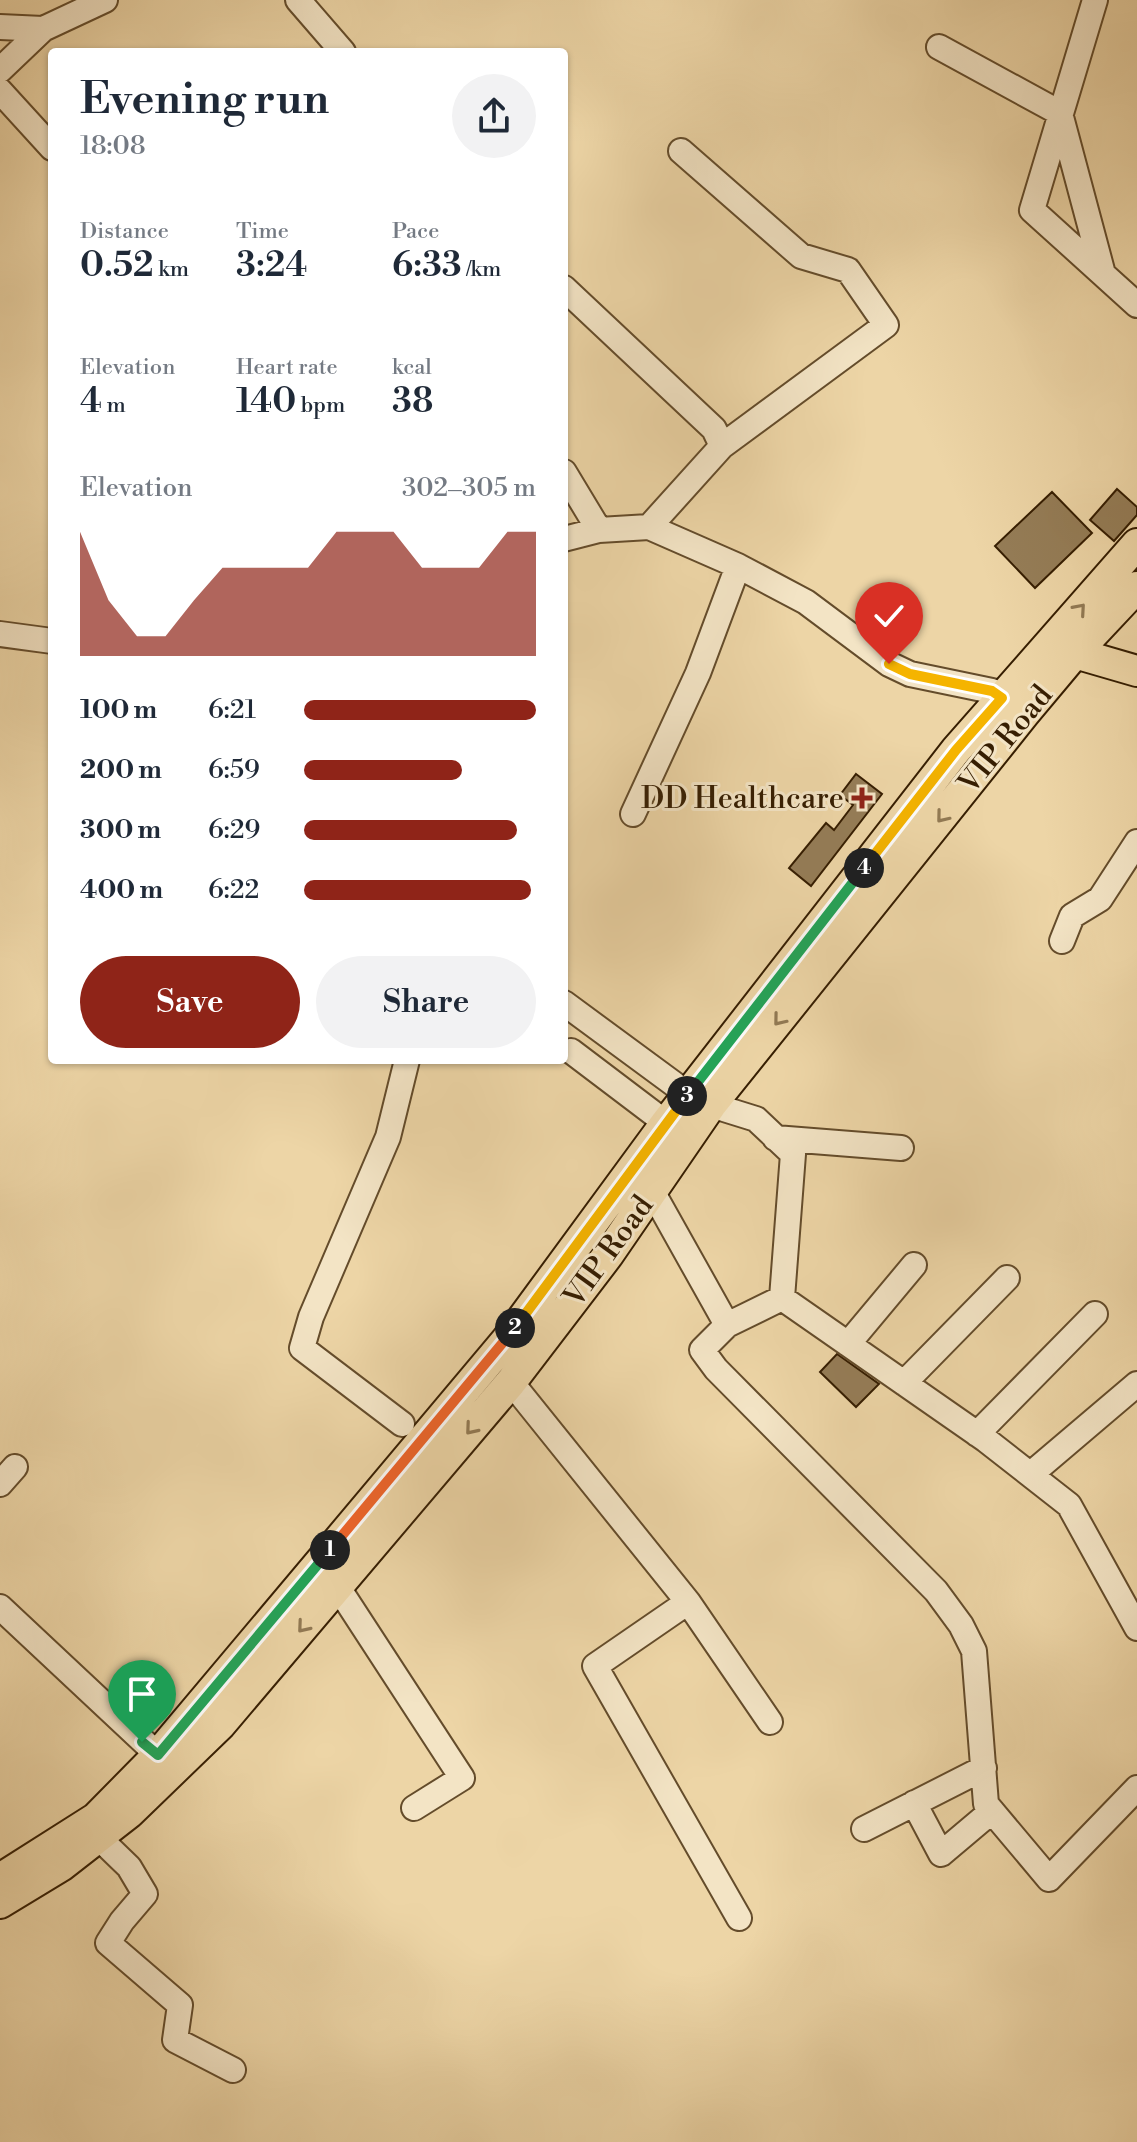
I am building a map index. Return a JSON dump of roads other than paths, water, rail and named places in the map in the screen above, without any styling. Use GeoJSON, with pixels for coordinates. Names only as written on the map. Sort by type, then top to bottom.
{"type":"FeatureCollection","features":[{"type":"Feature","properties":{"kind":"main road","name":"VIP Road"},"geometry":{"type":"LineString","coordinates":[[0,1903],[61,1866],[129,1813],[220,1725],[511,1382],[652,1191],[711,1105],[1013,706],[1065,645],[1137,544]]}},
{"type":"Feature","properties":{"kind":"main road","name":"VIP Road"},"geometry":{"type":"LineString","coordinates":[[1065,645],[1137,587]]}},
{"type":"Feature","properties":{"kind":"main road"},"geometry":{"type":"LineString","coordinates":[[1065,645],[1137,671]]}},
{"type":"Feature","properties":{"kind":"main road","name":"VIP Road"},"geometry":{"type":"LineString","coordinates":[[0,1879],[96,1818],[158,1755],[506,1341],[666,1123],[956,750],[1013,706]]}},
{"type":"Feature","properties":{"kind":"street"},"geometry":{"type":"LineString","coordinates":[[0,70],[43,29],[105,0]]}},
{"type":"Feature","properties":{"kind":"street"},"geometry":{"type":"LineString","coordinates":[[1095,0],[1032,210],[1137,305]]}},
{"type":"Feature","properties":{"kind":"street"},"geometry":{"type":"LineString","coordinates":[[306,3],[340,48]]}},
{"type":"Feature","properties":{"kind":"street"},"geometry":{"type":"LineString","coordinates":[[0,27],[43,29]]}},
{"type":"Feature","properties":{"kind":"street"},"geometry":{"type":"LineString","coordinates":[[939,47],[1060,113],[1103,274]]}},
{"type":"Feature","properties":{"kind":"street"},"geometry":{"type":"LineString","coordinates":[[0,91],[48,144]]}},
{"type":"Feature","properties":{"kind":"street"},"geometry":{"type":"LineString","coordinates":[[649,527],[722,446],[886,325],[848,270],[801,256],[681,151]]}},
{"type":"Feature","properties":{"kind":"street"},"geometry":{"type":"LineString","coordinates":[[568,292],[714,429],[722,446]]}},
{"type":"Feature","properties":{"kind":"street"},"geometry":{"type":"LineString","coordinates":[[568,479],[599,530]]}},
{"type":"Feature","properties":{"kind":"street"},"geometry":{"type":"LineString","coordinates":[[568,538],[599,530],[649,527],[738,566],[806,602],[889,664],[910,674],[992,691],[1013,706]]}},
{"type":"Feature","properties":{"kind":"street"},"geometry":{"type":"LineString","coordinates":[[633,814],[698,673],[738,566]]}},
{"type":"Feature","properties":{"kind":"street"},"geometry":{"type":"LineString","coordinates":[[0,634],[48,640]]}},
{"type":"Feature","properties":{"kind":"street"},"geometry":{"type":"LineString","coordinates":[[1062,941],[1072,916],[1100,899],[1137,842]]}},
{"type":"Feature","properties":{"kind":"street"},"geometry":{"type":"LineString","coordinates":[[568,1006],[674,1084]]}},
{"type":"Feature","properties":{"kind":"street"},"geometry":{"type":"LineString","coordinates":[[571,1051],[666,1123]]}},
{"type":"Feature","properties":{"kind":"street"},"geometry":{"type":"LineString","coordinates":[[402,1424],[302,1348],[311,1317],[388,1137],[406,1064]]}},
{"type":"Feature","properties":{"kind":"street"},"geometry":{"type":"LineString","coordinates":[[711,1105],[756,1119],[793,1154],[782,1298]]}},
{"type":"Feature","properties":{"kind":"street"},"geometry":{"type":"LineString","coordinates":[[775,1138],[901,1148]]}},
{"type":"Feature","properties":{"kind":"street"},"geometry":{"type":"LineString","coordinates":[[652,1191],[727,1325]]}},
{"type":"Feature","properties":{"kind":"street"},"geometry":{"type":"LineString","coordinates":[[848,1344],[914,1265]]}},
{"type":"Feature","properties":{"kind":"street"},"geometry":{"type":"LineString","coordinates":[[904,1383],[1007,1278]]}},
{"type":"Feature","properties":{"kind":"street"},"geometry":{"type":"LineString","coordinates":[[782,1298],[727,1325],[702,1350],[716,1369],[936,1591],[961,1625],[974,1651],[986,1804],[1049,1879],[1137,1788]]}},
{"type":"Feature","properties":{"kind":"street"},"geometry":{"type":"LineString","coordinates":[[782,1298],[977,1434],[1069,1505],[1137,1628]]}},
{"type":"Feature","properties":{"kind":"street"},"geometry":{"type":"LineString","coordinates":[[977,1434],[1095,1314]]}},
{"type":"Feature","properties":{"kind":"street"},"geometry":{"type":"LineString","coordinates":[[511,1382],[688,1602],[770,1722]]}},
{"type":"Feature","properties":{"kind":"street"},"geometry":{"type":"LineString","coordinates":[[1031,1474],[1137,1384]]}},
{"type":"Feature","properties":{"kind":"street"},"geometry":{"type":"LineString","coordinates":[[337,1586],[462,1778],[414,1808]]}},
{"type":"Feature","properties":{"kind":"street"},"geometry":{"type":"LineString","coordinates":[[688,1602],[595,1666],[739,1918]]}},
{"type":"Feature","properties":{"kind":"street"},"geometry":{"type":"LineString","coordinates":[[0,1607],[158,1755]]}},
{"type":"Feature","properties":{"kind":"street"},"geometry":{"type":"LineString","coordinates":[[864,1829],[984,1768]]}},
{"type":"Feature","properties":{"kind":"street"},"geometry":{"type":"LineString","coordinates":[[914,1803],[941,1854],[992,1811]]}},
{"type":"Feature","properties":{"kind":"street"},"geometry":{"type":"LineString","coordinates":[[98,1837],[129,1867],[145,1894],[108,1943],[180,2005],[175,2040],[233,2070]]}},
{"type":"Feature","properties":{"kind":"place","name":"DD Healthcare"},"geometry":{"type":"Point","coordinates":[862,798]}}]}
